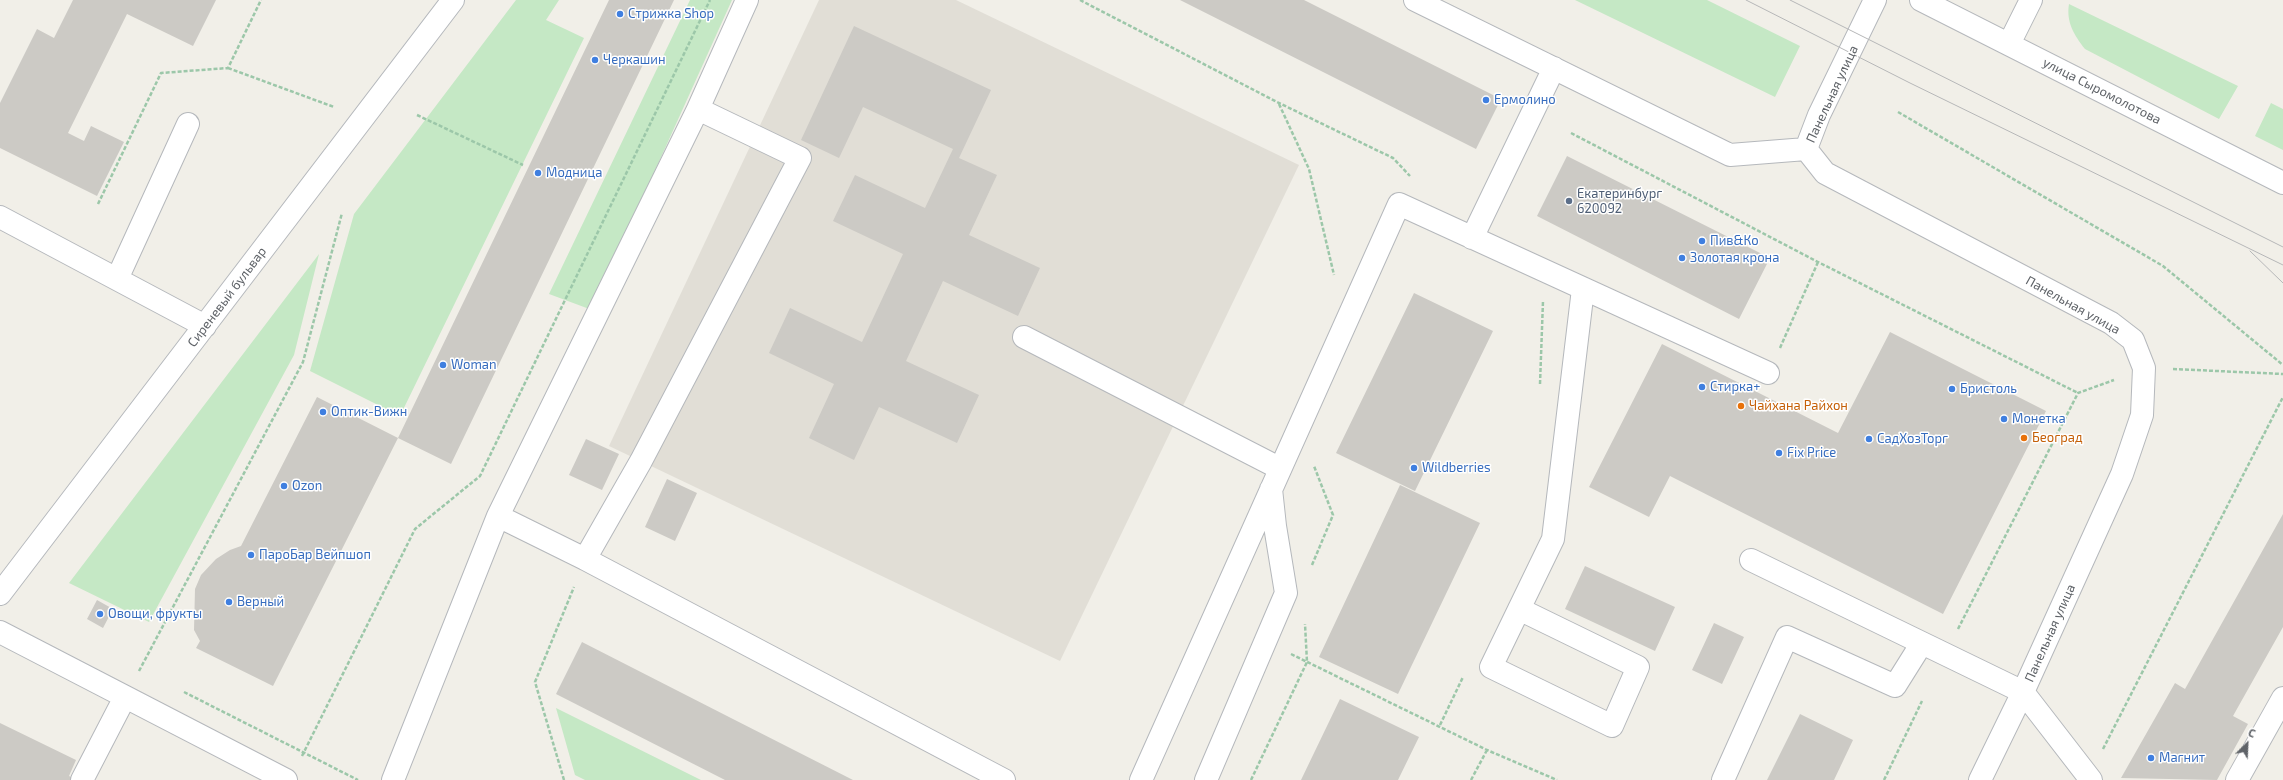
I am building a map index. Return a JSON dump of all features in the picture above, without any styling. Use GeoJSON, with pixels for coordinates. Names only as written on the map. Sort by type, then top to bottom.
{"type":"FeatureCollection","features":[{"type":"Feature","properties":{"kind":"street","name":"Сиреневый бульвар"},"geometry":{"type":"LineString","coordinates":[[0,594],[453,0]]}},
{"type":"Feature","properties":{"kind":"street"},"geometry":{"type":"LineString","coordinates":[[393,780],[498,516],[698,109],[747,0]]}},
{"type":"Feature","properties":{"kind":"street"},"geometry":{"type":"LineString","coordinates":[[1415,0],[1730,156],[1806,149]]}},
{"type":"Feature","properties":{"kind":"street","name":"Панельная улица"},"geometry":{"type":"LineString","coordinates":[[1875,0],[1819,115],[1806,149],[1825,173],[2111,323],[2133,340],[2144,368],[2142,414],[2122,474],[2023,692],[1980,780]]}},
{"type":"Feature","properties":{"kind":"street","name":"улица Сыромолотова"},"geometry":{"type":"LineString","coordinates":[[1921,0],[2283,183]]}},
{"type":"Feature","properties":{"kind":"street"},"geometry":{"type":"LineString","coordinates":[[2009,44],[2031,0]]}},
{"type":"Feature","properties":{"kind":"street"},"geometry":{"type":"LineString","coordinates":[[1472,238],[1554,68]]}},
{"type":"Feature","properties":{"kind":"street"},"geometry":{"type":"LineString","coordinates":[[586,559],[641,461],[800,158],[698,109]]}},
{"type":"Feature","properties":{"kind":"street"},"geometry":{"type":"LineString","coordinates":[[116,279],[188,124]]}},
{"type":"Feature","properties":{"kind":"street"},"geometry":{"type":"LineString","coordinates":[[1141,780],[1398,204],[1768,373]]}},
{"type":"Feature","properties":{"kind":"street"},"geometry":{"type":"LineString","coordinates":[[0,217],[205,326]]}},
{"type":"Feature","properties":{"kind":"street"},"geometry":{"type":"LineString","coordinates":[[1519,609],[1638,667],[1612,726],[1491,667],[1519,609],[1553,539],[1583,289]]}},
{"type":"Feature","properties":{"kind":"street"},"geometry":{"type":"LineString","coordinates":[[1024,337],[1275,477]]}},
{"type":"Feature","properties":{"kind":"street"},"geometry":{"type":"LineString","coordinates":[[1206,780],[1286,593],[1275,526],[1275,477]]}},
{"type":"Feature","properties":{"kind":"street"},"geometry":{"type":"LineString","coordinates":[[498,516],[586,559],[1004,780]]}},
{"type":"Feature","properties":{"kind":"street"},"geometry":{"type":"LineString","coordinates":[[1751,560],[2023,692],[2090,779]]}},
{"type":"Feature","properties":{"kind":"street"},"geometry":{"type":"LineString","coordinates":[[0,632],[286,780]]}},
{"type":"Feature","properties":{"kind":"street"},"geometry":{"type":"LineString","coordinates":[[1723,780],[1787,637],[1895,686],[1922,643]]}},
{"type":"Feature","properties":{"kind":"street"},"geometry":{"type":"LineString","coordinates":[[82,780],[125,696]]}},
{"type":"Feature","properties":{"kind":"street"},"geometry":{"type":"LineString","coordinates":[[2237,780],[2283,698]]}},
{"type":"Feature","properties":{"kind":"path"},"geometry":{"type":"LineString","coordinates":[[228,68],[261,0]]}},
{"type":"Feature","properties":{"kind":"path"},"geometry":{"type":"LineString","coordinates":[[301,759],[415,530],[480,476],[710,0]]}},
{"type":"Feature","properties":{"kind":"path"},"geometry":{"type":"LineString","coordinates":[[1080,0],[1279,103],[1393,158],[1414,180]]}},
{"type":"Feature","properties":{"kind":"path"},"geometry":{"type":"LineString","coordinates":[[98,204],[161,73],[228,68],[338,108]]}},
{"type":"Feature","properties":{"kind":"path"},"geometry":{"type":"LineString","coordinates":[[1279,103],[1309,169],[1334,276]]}},
{"type":"Feature","properties":{"kind":"path"},"geometry":{"type":"LineString","coordinates":[[1898,112],[2163,266],[2283,365]]}},
{"type":"Feature","properties":{"kind":"path"},"geometry":{"type":"LineString","coordinates":[[417,115],[522,165]]}},
{"type":"Feature","properties":{"kind":"path"},"geometry":{"type":"LineString","coordinates":[[1571,133],[1818,262],[2078,393]]}},
{"type":"Feature","properties":{"kind":"path"},"geometry":{"type":"LineString","coordinates":[[125,696],[303,362],[342,213]]}},
{"type":"Feature","properties":{"kind":"path"},"geometry":{"type":"LineString","coordinates":[[1768,373],[1818,262]]}},
{"type":"Feature","properties":{"kind":"path"},"geometry":{"type":"LineString","coordinates":[[1540,388],[1544,271]]}},
{"type":"Feature","properties":{"kind":"path"},"geometry":{"type":"LineString","coordinates":[[1945,654],[2078,393],[2144,368],[2283,374]]}},
{"type":"Feature","properties":{"kind":"path"},"geometry":{"type":"LineString","coordinates":[[2090,779],[2283,397]]}},
{"type":"Feature","properties":{"kind":"path"},"geometry":{"type":"LineString","coordinates":[[564,780],[535,682],[586,559]]}},
{"type":"Feature","properties":{"kind":"path"},"geometry":{"type":"LineString","coordinates":[[1266,642],[1440,725],[1487,750],[1557,780]]}},
{"type":"Feature","properties":{"kind":"path"},"geometry":{"type":"LineString","coordinates":[[133,666],[147,673]]}},
{"type":"Feature","properties":{"kind":"path"},"geometry":{"type":"LineString","coordinates":[[1440,725],[1463,676]]}},
{"type":"Feature","properties":{"kind":"path"},"geometry":{"type":"LineString","coordinates":[[183,691],[358,780]]}},
{"type":"Feature","properties":{"kind":"path"},"geometry":{"type":"LineString","coordinates":[[1884,780],[1925,696]]}},
{"type":"Feature","properties":{"kind":"path"},"geometry":{"type":"LineString","coordinates":[[1471,780],[1487,750]]}},
{"type":"Feature","properties":{"kind":"shaded area"},"geometry":{"type":"Polygon","coordinates":[[[819,0],[956,0],[1299,165],[1060,661],[609,446],[819,0]]]}},
{"type":"Feature","properties":{"kind":"green space"},"geometry":{"type":"Polygon","coordinates":[[[516,0],[559,0],[546,20],[584,38],[400,416],[310,371],[354,214],[516,0]]]}},
{"type":"Feature","properties":{"kind":"green space"},"geometry":{"type":"Polygon","coordinates":[[[690,0],[732,0],[592,310],[549,294],[690,0]]]}},
{"type":"Feature","properties":{"kind":"green space"},"geometry":{"type":"Polygon","coordinates":[[[1575,0],[1707,0],[1800,46],[1775,97],[1575,0]]]}},
{"type":"Feature","properties":{"kind":"green space"},"geometry":{"type":"Polygon","coordinates":[[[2069,4],[2238,86],[2219,119],[2085,49],[2077,39],[2072,28],[2068,11],[2069,4]]]}},
{"type":"Feature","properties":{"kind":"green space"},"geometry":{"type":"Polygon","coordinates":[[[2271,103],[2283,109],[2283,150],[2255,136],[2271,103]]]}},
{"type":"Feature","properties":{"kind":"green space"},"geometry":{"type":"Polygon","coordinates":[[[319,254],[294,355],[149,622],[69,583],[319,254]]]}},
{"type":"Feature","properties":{"kind":"green space"},"geometry":{"type":"Polygon","coordinates":[[[556,708],[701,780],[585,780],[575,775],[556,708]]]}},
{"type":"Feature","properties":{"kind":"building"},"geometry":{"type":"Polygon","coordinates":[[[73,0],[216,0],[193,46],[127,14],[68,133],[84,141],[91,126],[124,142],[97,196],[0,148],[0,103],[37,29],[54,38],[73,0]]]}},
{"type":"Feature","properties":{"kind":"building"},"geometry":{"type":"Polygon","coordinates":[[[609,0],[674,0],[451,464],[398,438],[609,0]]]}},
{"type":"Feature","properties":{"kind":"building"},"geometry":{"type":"Polygon","coordinates":[[[1180,0],[1304,0],[1501,99],[1476,149],[1180,0]]]}},
{"type":"Feature","properties":{"kind":"building"},"geometry":{"type":"Polygon","coordinates":[[[854,26],[991,90],[959,158],[997,175],[969,235],[1040,268],[1018,316],[943,281],[906,361],[979,395],[957,443],[879,407],[854,460],[809,438],[834,384],[769,353],[790,308],[862,342],[903,254],[833,221],[855,175],[925,208],[953,149],[863,107],[839,158],[801,140],[854,26]]]}},
{"type":"Feature","properties":{"kind":"building"},"geometry":{"type":"Polygon","coordinates":[[[1567,156],[1770,258],[1739,319],[1537,216],[1567,156]]]}},
{"type":"Feature","properties":{"kind":"building"},"geometry":{"type":"Polygon","coordinates":[[[1414,293],[1493,331],[1415,491],[1336,453],[1414,293]]]}},
{"type":"Feature","properties":{"kind":"building"},"geometry":{"type":"Polygon","coordinates":[[[1890,332],[2046,411],[1943,614],[1670,476],[1649,517],[1589,487],[1662,344],[1838,433],[1890,332]]]}},
{"type":"Feature","properties":{"kind":"building"},"geometry":{"type":"Polygon","coordinates":[[[317,397],[398,438],[273,686],[196,648],[200,641],[194,630],[195,589],[201,575],[216,559],[230,550],[241,546],[317,397]]]}},
{"type":"Feature","properties":{"kind":"building"},"geometry":{"type":"Polygon","coordinates":[[[586,439],[619,454],[602,490],[569,475],[586,439]]]}},
{"type":"Feature","properties":{"kind":"building"},"geometry":{"type":"Polygon","coordinates":[[[667,479],[697,493],[675,541],[645,527],[667,479]]]}},
{"type":"Feature","properties":{"kind":"building"},"geometry":{"type":"Polygon","coordinates":[[[1400,485],[1480,523],[1398,694],[1319,657],[1400,485]]]}},
{"type":"Feature","properties":{"kind":"building"},"geometry":{"type":"Polygon","coordinates":[[[2283,514],[2283,627],[2233,716],[2248,724],[2217,780],[2121,778],[2175,683],[2185,689],[2283,514]]]}},
{"type":"Feature","properties":{"kind":"building"},"geometry":{"type":"Polygon","coordinates":[[[1585,566],[1675,607],[1655,651],[1565,609],[1585,566]]]}},
{"type":"Feature","properties":{"kind":"building","name":"Овощи, фрукты"},"geometry":{"type":"Polygon","coordinates":[[[97,600],[113,609],[103,628],[87,619],[97,600]]]}},
{"type":"Feature","properties":{"kind":"building"},"geometry":{"type":"Polygon","coordinates":[[[1714,623],[1744,637],[1722,684],[1692,670],[1714,623]]]}},
{"type":"Feature","properties":{"kind":"building"},"geometry":{"type":"Polygon","coordinates":[[[582,642],[853,780],[725,780],[556,694],[582,642]]]}},
{"type":"Feature","properties":{"kind":"building"},"geometry":{"type":"Polygon","coordinates":[[[1340,699],[1419,737],[1398,780],[1301,780],[1340,699]]]}},
{"type":"Feature","properties":{"kind":"building"},"geometry":{"type":"Polygon","coordinates":[[[1800,714],[1853,740],[1834,780],[1767,780],[1800,714]]]}},
{"type":"Feature","properties":{"kind":"building"},"geometry":{"type":"Polygon","coordinates":[[[0,723],[76,760],[69,776],[77,780],[0,780],[0,723]]]}},
{"type":"Feature","properties":{"kind":"tram line"},"geometry":{"type":"LineString","coordinates":[[1746,0],[1910,83],[2283,265]]}},
{"type":"Feature","properties":{"kind":"tram line"},"geometry":{"type":"LineString","coordinates":[[1790,0],[2283,247]]}},
{"type":"Feature","properties":{"kind":"tram line"},"geometry":{"type":"LineString","coordinates":[[2250,251],[2283,283]]}},
{"type":"Feature","properties":{"kind":"place","name":"Стрижка Shop"},"geometry":{"type":"Point","coordinates":[620,14]}},
{"type":"Feature","properties":{"kind":"place","name":"Черкашин"},"geometry":{"type":"Point","coordinates":[595,60]}},
{"type":"Feature","properties":{"kind":"place","name":"Ермолино"},"geometry":{"type":"Point","coordinates":[1486,100]}},
{"type":"Feature","properties":{"kind":"place","name":"Модница"},"geometry":{"type":"Point","coordinates":[538,173]}},
{"type":"Feature","properties":{"kind":"place","name":"Екатеринбург 620092"},"geometry":{"type":"Point","coordinates":[1569,201]}},
{"type":"Feature","properties":{"kind":"place","name":"Пив&Ко"},"geometry":{"type":"Point","coordinates":[1702,241]}},
{"type":"Feature","properties":{"kind":"place","name":"Золотая крона"},"geometry":{"type":"Point","coordinates":[1682,258]}},
{"type":"Feature","properties":{"kind":"place","name":"Woman"},"geometry":{"type":"Point","coordinates":[443,365]}},
{"type":"Feature","properties":{"kind":"place","name":"Стирка+"},"geometry":{"type":"Point","coordinates":[1702,387]}},
{"type":"Feature","properties":{"kind":"place","name":"Бристоль"},"geometry":{"type":"Point","coordinates":[1952,389]}},
{"type":"Feature","properties":{"kind":"place","name":"Чайхана Райхон"},"geometry":{"type":"Point","coordinates":[1741,406]}},
{"type":"Feature","properties":{"kind":"place","name":"Оптик-Вижн"},"geometry":{"type":"Point","coordinates":[323,412]}},
{"type":"Feature","properties":{"kind":"place","name":"Монетка"},"geometry":{"type":"Point","coordinates":[2004,419]}},
{"type":"Feature","properties":{"kind":"place","name":"Београд"},"geometry":{"type":"Point","coordinates":[2024,438]}},
{"type":"Feature","properties":{"kind":"place","name":"СадХозТорг"},"geometry":{"type":"Point","coordinates":[1869,439]}},
{"type":"Feature","properties":{"kind":"place","name":"Fix Price"},"geometry":{"type":"Point","coordinates":[1779,453]}},
{"type":"Feature","properties":{"kind":"place","name":"Wildberries"},"geometry":{"type":"Point","coordinates":[1414,468]}},
{"type":"Feature","properties":{"kind":"place","name":"Ozon"},"geometry":{"type":"Point","coordinates":[284,486]}},
{"type":"Feature","properties":{"kind":"place","name":"ПароБар Вейпшоп"},"geometry":{"type":"Point","coordinates":[251,555]}},
{"type":"Feature","properties":{"kind":"place","name":"Верный"},"geometry":{"type":"Point","coordinates":[229,602]}},
{"type":"Feature","properties":{"kind":"place","name":"Овощи, фрукты"},"geometry":{"type":"Point","coordinates":[100,614]}},
{"type":"Feature","properties":{"kind":"place","name":"Магнит"},"geometry":{"type":"Point","coordinates":[2151,758]}}]}
